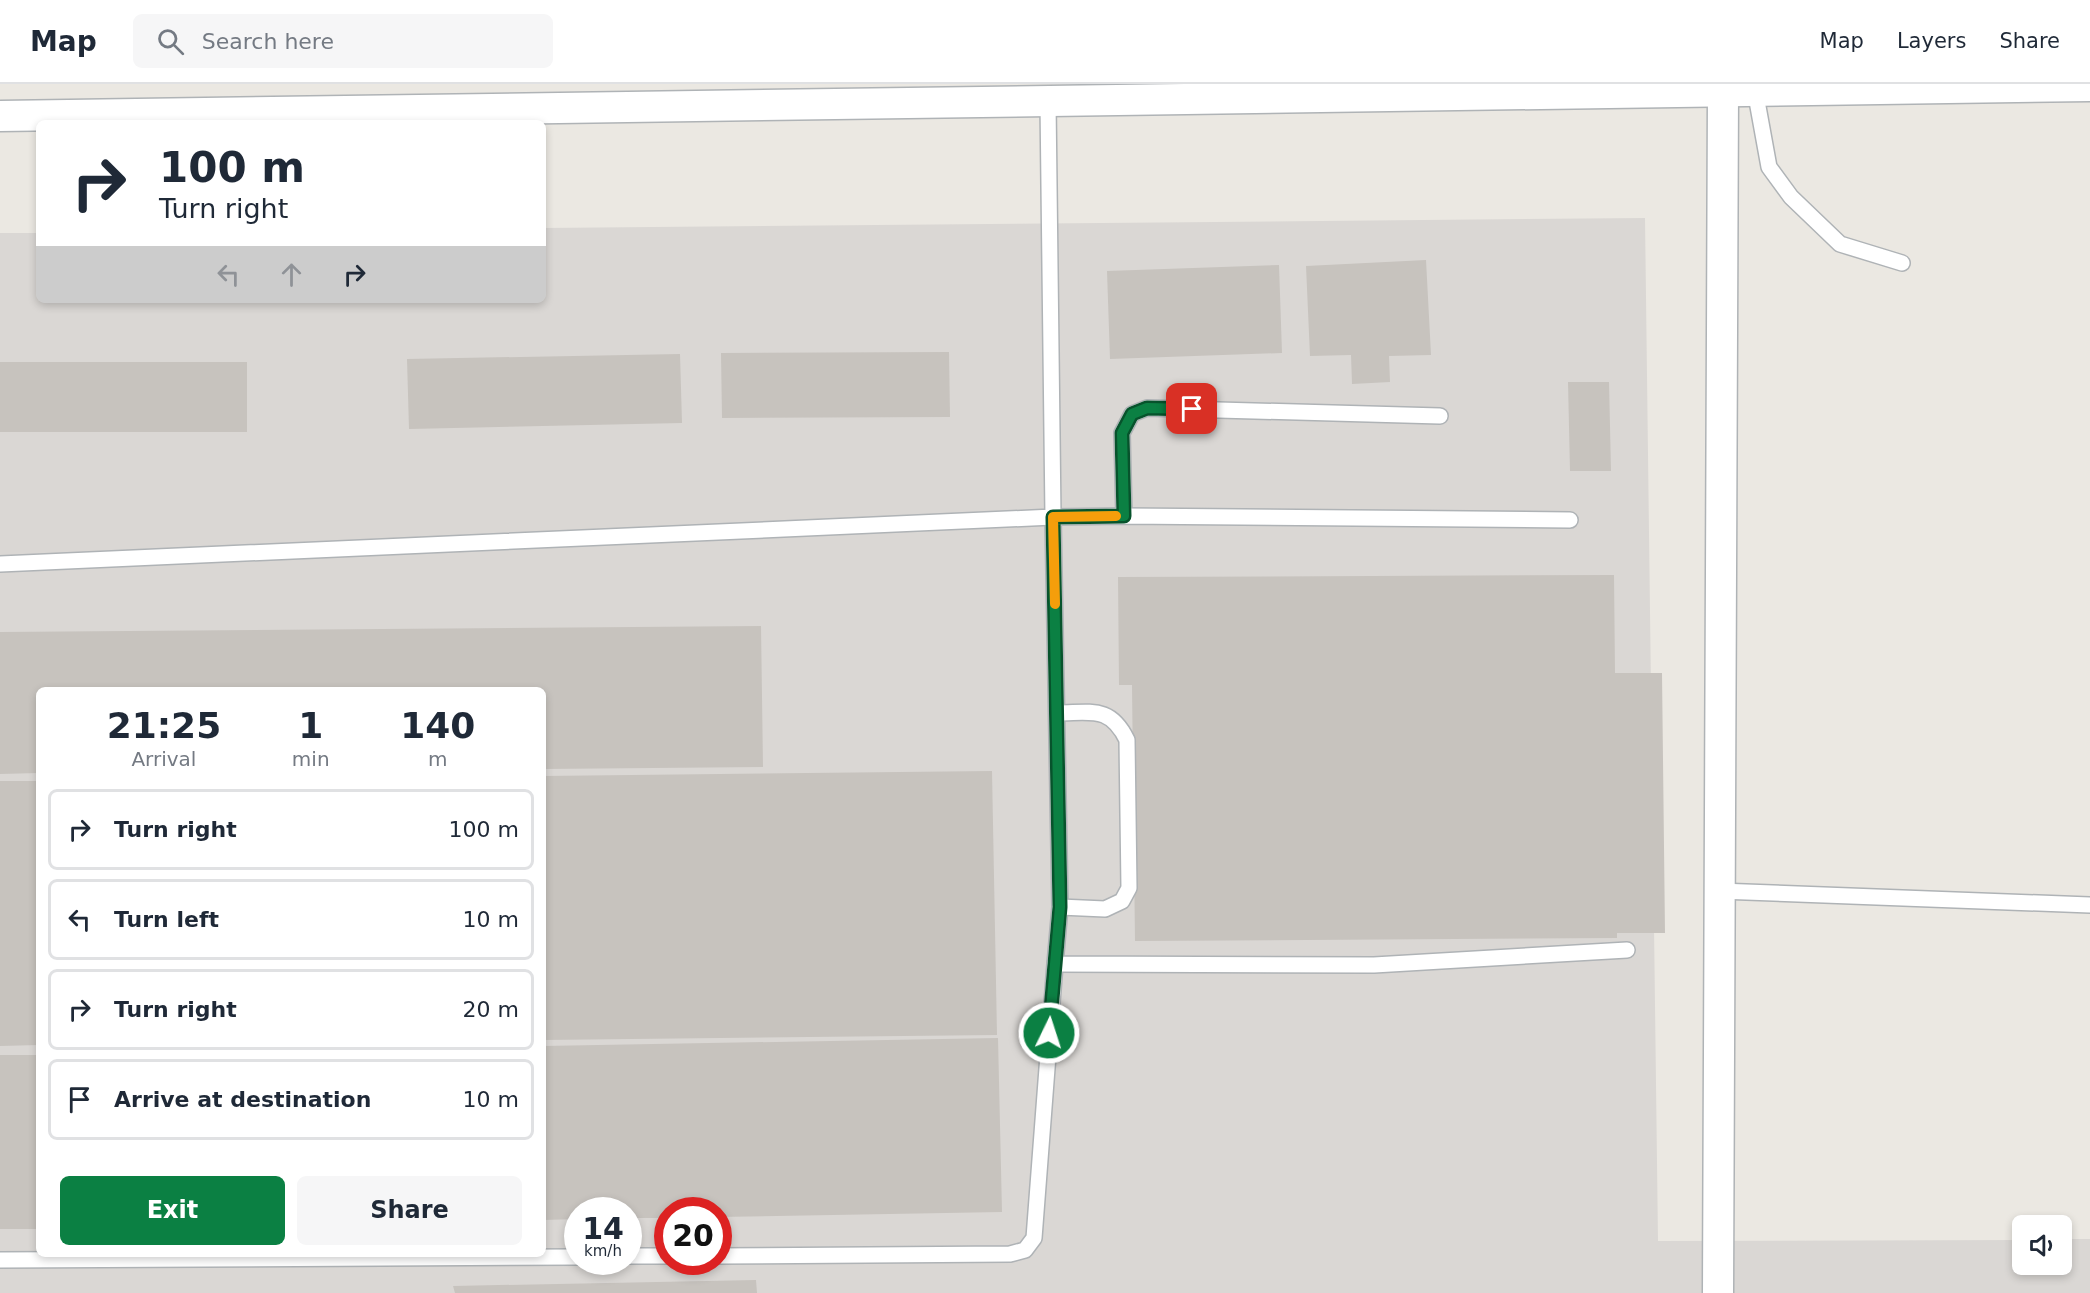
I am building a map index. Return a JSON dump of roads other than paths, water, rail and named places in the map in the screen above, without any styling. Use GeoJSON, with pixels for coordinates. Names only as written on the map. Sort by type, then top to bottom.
{"type":"FeatureCollection","features":[{"type":"Feature","properties":{"kind":"street"},"geometry":{"type":"LineString","coordinates":[[0,116],[504,96],[1048,102],[1221,92],[1723,92],[2090,86]]}},
{"type":"Feature","properties":{"kind":"street"},"geometry":{"type":"LineString","coordinates":[[1718,1293],[1723,92]]}},
{"type":"Feature","properties":{"kind":"lane"},"geometry":{"type":"LineString","coordinates":[[1755,90],[1769,167],[1791,197],[1840,244],[1902,263]]}},
{"type":"Feature","properties":{"kind":"lane"},"geometry":{"type":"LineString","coordinates":[[732,1256],[1010,1254],[1025,1251],[1034,1238],[1060,907],[1048,102]]}},
{"type":"Feature","properties":{"kind":"lane"},"geometry":{"type":"LineString","coordinates":[[1124,516],[1122,433],[1132,414],[1147,408],[1440,416]]}},
{"type":"Feature","properties":{"kind":"lane"},"geometry":{"type":"LineString","coordinates":[[0,564],[1053,517],[1570,520]]}},
{"type":"Feature","properties":{"kind":"lane"},"geometry":{"type":"LineString","coordinates":[[1057,713],[1103,713],[1119,724],[1127,740],[1129,888],[1122,901],[1105,909],[1060,907]]}},
{"type":"Feature","properties":{"kind":"lane"},"geometry":{"type":"LineString","coordinates":[[1719,891],[2090,905]]}},
{"type":"Feature","properties":{"kind":"lane"},"geometry":{"type":"LineString","coordinates":[[1054,964],[1374,965],[1627,950]]}},
{"type":"Feature","properties":{"kind":"lane"},"geometry":{"type":"LineString","coordinates":[[0,1260],[564,1257]]}}]}
